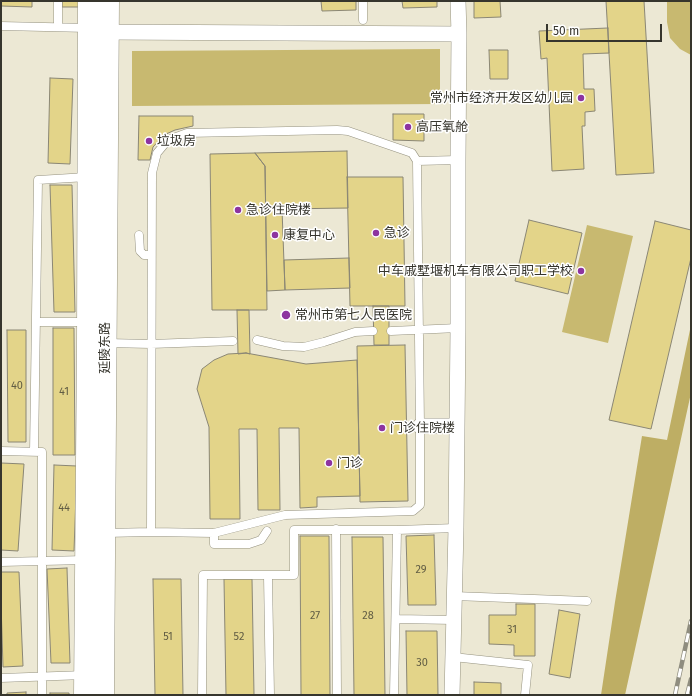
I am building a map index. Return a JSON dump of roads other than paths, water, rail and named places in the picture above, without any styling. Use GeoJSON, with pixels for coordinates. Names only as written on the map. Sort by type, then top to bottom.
{"type":"FeatureCollection","features":[{"type":"Feature","properties":{"kind":"main road","name":"延陵东路"},"geometry":{"type":"LineString","coordinates":[[89,1],[98,30],[97,344],[105,533],[103,695]]}},
{"type":"Feature","properties":{"kind":"main road","name":"延陵东路"},"geometry":{"type":"LineString","coordinates":[[85,685],[86,560],[97,344],[88,322],[88,177],[98,30],[108,1]]}},
{"type":"Feature","properties":{"kind":"street"},"geometry":{"type":"LineString","coordinates":[[452,695],[456,528],[458,328],[458,1]]}},
{"type":"Feature","properties":{"kind":"street"},"geometry":{"type":"LineString","coordinates":[[98,30],[459,34]]}},
{"type":"Feature","properties":{"kind":"street"},"geometry":{"type":"LineString","coordinates":[[420,426],[456,426]]}},
{"type":"Feature","properties":{"kind":"lane"},"geometry":{"type":"LineString","coordinates":[[58,1],[58,28]]}},
{"type":"Feature","properties":{"kind":"lane"},"geometry":{"type":"LineString","coordinates":[[363,1],[363,20]]}},
{"type":"Feature","properties":{"kind":"lane"},"geometry":{"type":"LineString","coordinates":[[1,26],[98,30]]}},
{"type":"Feature","properties":{"kind":"lane"},"geometry":{"type":"LineString","coordinates":[[105,533],[214,533],[285,515],[413,511],[420,505],[419,330],[415,239],[417,162],[412,153],[348,131],[337,130],[187,133],[168,140],[158,153],[152,173],[151,532]]}},
{"type":"Feature","properties":{"kind":"lane"},"geometry":{"type":"LineString","coordinates":[[417,162],[458,160]]}},
{"type":"Feature","properties":{"kind":"lane"},"geometry":{"type":"LineString","coordinates":[[34,452],[38,180],[88,177]]}},
{"type":"Feature","properties":{"kind":"lane"},"geometry":{"type":"LineString","coordinates":[[139,235],[140,251],[144,255],[151,255]]}},
{"type":"Feature","properties":{"kind":"lane"},"geometry":{"type":"LineString","coordinates":[[36,322],[88,322]]}},
{"type":"Feature","properties":{"kind":"lane"},"geometry":{"type":"LineString","coordinates":[[391,331],[458,328]]}},
{"type":"Feature","properties":{"kind":"lane"},"geometry":{"type":"LineString","coordinates":[[256,340],[283,346],[304,347],[355,332],[373,331]]}},
{"type":"Feature","properties":{"kind":"lane"},"geometry":{"type":"LineString","coordinates":[[97,344],[233,341]]}},
{"type":"Feature","properties":{"kind":"lane"},"geometry":{"type":"LineString","coordinates":[[1,451],[42,452],[42,695]]}},
{"type":"Feature","properties":{"kind":"lane"},"geometry":{"type":"LineString","coordinates":[[202,695],[203,576],[294,575],[294,530],[397,530],[456,528]]}},
{"type":"Feature","properties":{"kind":"lane"},"geometry":{"type":"LineString","coordinates":[[336,529],[337,695]]}},
{"type":"Feature","properties":{"kind":"lane"},"geometry":{"type":"LineString","coordinates":[[394,695],[397,530]]}},
{"type":"Feature","properties":{"kind":"lane"},"geometry":{"type":"LineString","coordinates":[[214,533],[214,544],[248,544],[261,540],[268,531]]}},
{"type":"Feature","properties":{"kind":"lane"},"geometry":{"type":"LineString","coordinates":[[1,562],[86,560]]}},
{"type":"Feature","properties":{"kind":"lane"},"geometry":{"type":"LineString","coordinates":[[268,576],[270,695]]}},
{"type":"Feature","properties":{"kind":"lane"},"geometry":{"type":"LineString","coordinates":[[454,596],[587,601]]}},
{"type":"Feature","properties":{"kind":"lane"},"geometry":{"type":"LineString","coordinates":[[396,619],[454,620]]}},
{"type":"Feature","properties":{"kind":"lane"},"geometry":{"type":"LineString","coordinates":[[453,657],[528,665],[525,695]]}},
{"type":"Feature","properties":{"kind":"lane"},"geometry":{"type":"LineString","coordinates":[[1,678],[42,676],[85,685]]}},
{"type":"Feature","properties":{"kind":"railway"},"geometry":{"type":"LineString","coordinates":[[675,695],[691,621]]}},
{"type":"Feature","properties":{"kind":"railway"},"geometry":{"type":"LineString","coordinates":[[687,695],[691,679]]}},
{"type":"Feature","properties":{"kind":"place","name":"常州市经济开发区幼儿园"},"geometry":{"type":"Point","coordinates":[581,98]}},
{"type":"Feature","properties":{"kind":"place","name":"高压氧舱"},"geometry":{"type":"Point","coordinates":[408,127]}},
{"type":"Feature","properties":{"kind":"place","name":"垃圾房"},"geometry":{"type":"Point","coordinates":[149,141]}},
{"type":"Feature","properties":{"kind":"place","name":"急诊住院楼"},"geometry":{"type":"Point","coordinates":[238,210]}},
{"type":"Feature","properties":{"kind":"place","name":"急诊"},"geometry":{"type":"Point","coordinates":[376,233]}},
{"type":"Feature","properties":{"kind":"place","name":"康复中心"},"geometry":{"type":"Point","coordinates":[275,235]}},
{"type":"Feature","properties":{"kind":"place","name":"中车戚墅堰机车有限公司职工学校"},"geometry":{"type":"Point","coordinates":[581,271]}},
{"type":"Feature","properties":{"kind":"place","name":"常州市第七人民医院"},"geometry":{"type":"Point","coordinates":[286,315]}},
{"type":"Feature","properties":{"kind":"place","name":"门诊住院楼"},"geometry":{"type":"Point","coordinates":[382,428]}},
{"type":"Feature","properties":{"kind":"place","name":"门诊"},"geometry":{"type":"Point","coordinates":[329,463]}}]}
